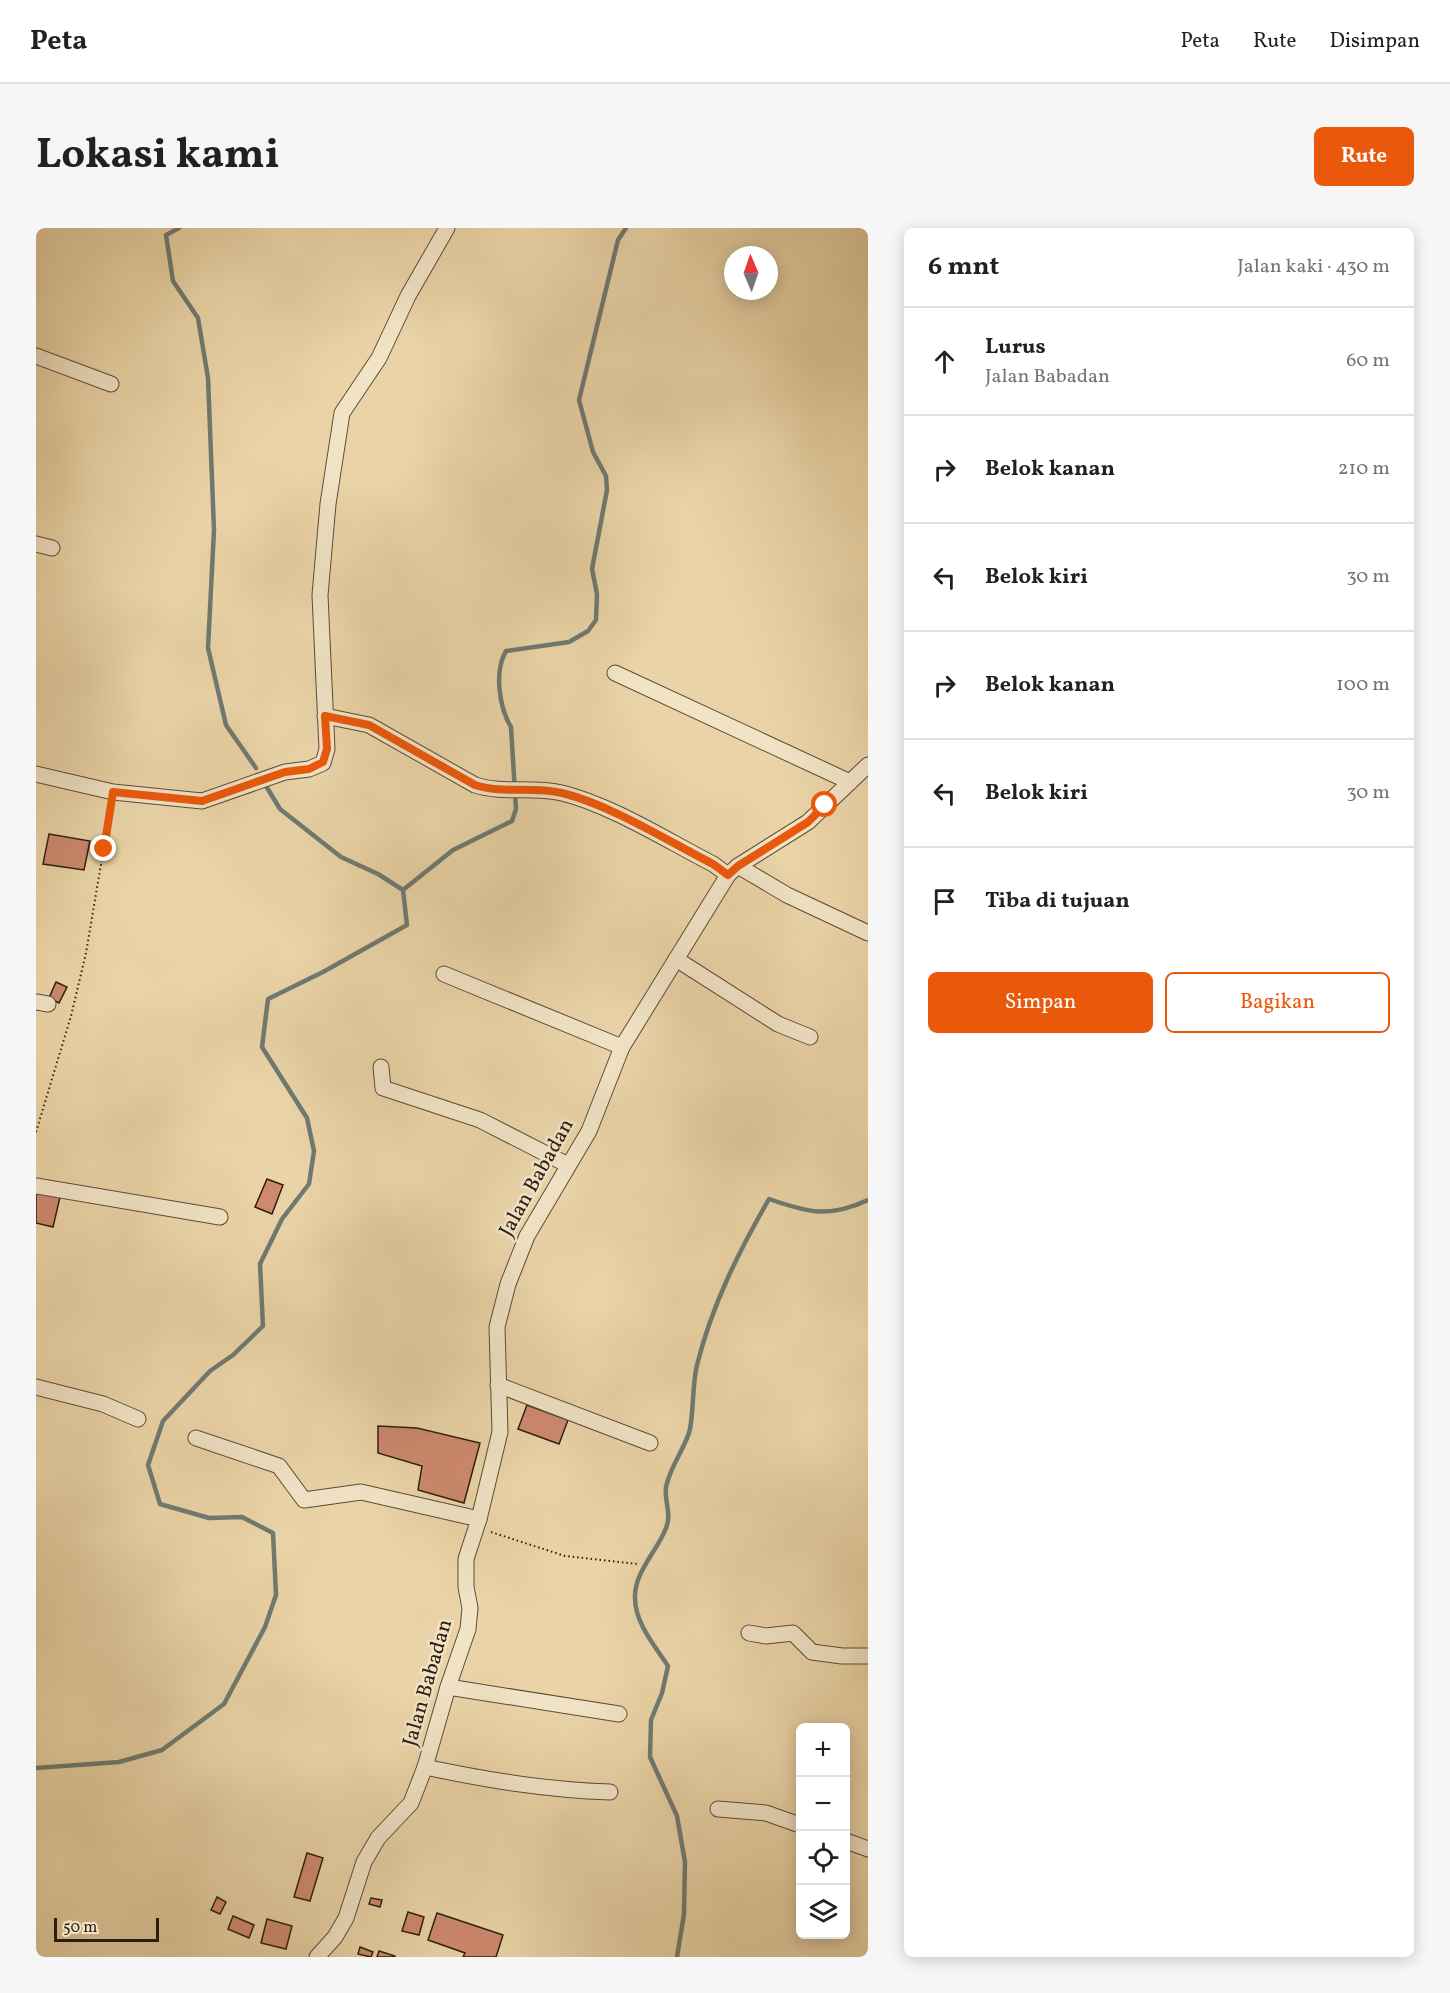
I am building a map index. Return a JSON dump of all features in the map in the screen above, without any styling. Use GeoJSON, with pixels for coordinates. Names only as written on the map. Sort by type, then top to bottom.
{"type":"FeatureCollection","features":[{"type":"Feature","properties":{"kind":"street"},"geometry":{"type":"LineString","coordinates":[[36,774],[113,792],[202,801],[285,772],[309,769],[323,762],[327,749],[320,596],[328,504],[342,412],[380,358],[408,296],[447,228]]}},
{"type":"Feature","properties":{"kind":"street"},"geometry":{"type":"LineString","coordinates":[[36,356],[111,384]]}},
{"type":"Feature","properties":{"kind":"street"},"geometry":{"type":"LineString","coordinates":[[36,544],[51,548]]}},
{"type":"Feature","properties":{"kind":"street"},"geometry":{"type":"LineString","coordinates":[[615,673],[850,782]]}},
{"type":"Feature","properties":{"kind":"street"},"geometry":{"type":"LineString","coordinates":[[325,716],[369,725],[475,785],[490,790],[538,789],[563,793],[596,805],[713,864],[868,933]]}},
{"type":"Feature","properties":{"kind":"street","name":"Jalan Babadan"},"geometry":{"type":"LineString","coordinates":[[317,1957],[335,1937],[346,1918],[364,1862],[378,1838],[411,1803],[425,1767],[448,1687],[468,1629],[470,1608],[466,1587],[466,1559],[478,1522],[500,1432],[497,1327],[508,1284],[527,1236],[589,1131],[622,1047],[733,871],[808,822],[868,765]]}},
{"type":"Feature","properties":{"kind":"street"},"geometry":{"type":"LineString","coordinates":[[676,959],[778,1024],[810,1037]]}},
{"type":"Feature","properties":{"kind":"street"},"geometry":{"type":"LineString","coordinates":[[444,974],[622,1047]]}},
{"type":"Feature","properties":{"kind":"street"},"geometry":{"type":"LineString","coordinates":[[381,1067],[383,1088],[480,1120],[568,1165]]}},
{"type":"Feature","properties":{"kind":"street"},"geometry":{"type":"LineString","coordinates":[[36,1186],[220,1217]]}},
{"type":"Feature","properties":{"kind":"street"},"geometry":{"type":"LineString","coordinates":[[498,1385],[650,1443]]}},
{"type":"Feature","properties":{"kind":"street"},"geometry":{"type":"LineString","coordinates":[[36,1387],[103,1404],[138,1419]]}},
{"type":"Feature","properties":{"kind":"street"},"geometry":{"type":"LineString","coordinates":[[196,1438],[279,1466],[304,1500],[361,1492],[478,1522]]}},
{"type":"Feature","properties":{"kind":"street"},"geometry":{"type":"LineString","coordinates":[[749,1633],[766,1636],[793,1633],[812,1652],[842,1656],[868,1656]]}},
{"type":"Feature","properties":{"kind":"street"},"geometry":{"type":"LineString","coordinates":[[448,1687],[619,1714]]}},
{"type":"Feature","properties":{"kind":"street"},"geometry":{"type":"LineString","coordinates":[[425,1767],[507,1784],[560,1791],[610,1792]]}},
{"type":"Feature","properties":{"kind":"street"},"geometry":{"type":"LineString","coordinates":[[718,1809],[766,1813],[796,1823]]}},
{"type":"Feature","properties":{"kind":"street"},"geometry":{"type":"LineString","coordinates":[[850,1842],[868,1849]]}},
{"type":"Feature","properties":{"kind":"path"},"geometry":{"type":"LineString","coordinates":[[36,1132],[71,1016],[86,953],[113,792]]}},
{"type":"Feature","properties":{"kind":"path"},"geometry":{"type":"LineString","coordinates":[[478,1522],[565,1556],[638,1564]]}},
{"type":"Feature","properties":{"kind":"building"},"geometry":{"type":"Polygon","coordinates":[[[49,834],[90,841],[84,870],[43,864],[49,834]]]}},
{"type":"Feature","properties":{"kind":"building"},"geometry":{"type":"Polygon","coordinates":[[[56,982],[67,987],[59,1003],[49,998],[56,982]]]}},
{"type":"Feature","properties":{"kind":"building"},"geometry":{"type":"Polygon","coordinates":[[[267,1179],[283,1185],[272,1214],[255,1207],[267,1179]]]}},
{"type":"Feature","properties":{"kind":"building"},"geometry":{"type":"Polygon","coordinates":[[[36,1192],[60,1197],[53,1227],[36,1223],[36,1192]]]}},
{"type":"Feature","properties":{"kind":"building"},"geometry":{"type":"Polygon","coordinates":[[[527,1405],[568,1420],[559,1444],[518,1429],[527,1405]]]}},
{"type":"Feature","properties":{"kind":"building"},"geometry":{"type":"Polygon","coordinates":[[[378,1426],[417,1428],[480,1443],[464,1503],[418,1490],[422,1466],[378,1453],[378,1426]]]}},
{"type":"Feature","properties":{"kind":"building"},"geometry":{"type":"Polygon","coordinates":[[[307,1853],[323,1858],[310,1901],[294,1897],[307,1853]]]}},
{"type":"Feature","properties":{"kind":"building"},"geometry":{"type":"Polygon","coordinates":[[[217,1897],[226,1902],[220,1914],[211,1910],[217,1897]]]}},
{"type":"Feature","properties":{"kind":"building"},"geometry":{"type":"Polygon","coordinates":[[[371,1898],[382,1900],[380,1907],[369,1904],[371,1898]]]}},
{"type":"Feature","properties":{"kind":"building"},"geometry":{"type":"Polygon","coordinates":[[[408,1912],[424,1917],[419,1935],[402,1931],[408,1912]]]}},
{"type":"Feature","properties":{"kind":"building"},"geometry":{"type":"Polygon","coordinates":[[[437,1913],[503,1935],[496,1957],[463,1957],[465,1953],[428,1940],[437,1913]]]}},
{"type":"Feature","properties":{"kind":"building"},"geometry":{"type":"Polygon","coordinates":[[[233,1916],[254,1925],[249,1938],[228,1929],[233,1916]]]}},
{"type":"Feature","properties":{"kind":"building"},"geometry":{"type":"Polygon","coordinates":[[[267,1919],[292,1926],[286,1949],[261,1943],[267,1919]]]}},
{"type":"Feature","properties":{"kind":"building"},"geometry":{"type":"Polygon","coordinates":[[[360,1947],[373,1952],[371,1957],[358,1954],[360,1947]]]}},
{"type":"Feature","properties":{"kind":"building"},"geometry":{"type":"Polygon","coordinates":[[[379,1951],[395,1956],[395,1957],[377,1957],[379,1951]]]}},
{"type":"Feature","properties":{"kind":"waterway"},"geometry":{"type":"LineString","coordinates":[[179,228],[166,235],[173,281],[198,318],[208,378],[214,530],[208,648],[226,725],[256,768]]}},
{"type":"Feature","properties":{"kind":"waterway"},"geometry":{"type":"LineString","coordinates":[[403,890],[453,850],[512,821],[516,809],[511,727],[503,710],[499,679],[502,659],[506,651],[569,642],[588,631],[596,620],[597,594],[592,569],[607,490],[606,476],[593,452],[579,400],[618,240],[626,228]]}},
{"type":"Feature","properties":{"kind":"waterway"},"geometry":{"type":"LineString","coordinates":[[36,1768],[119,1762],[162,1750],[224,1704],[265,1627],[276,1595],[273,1533],[242,1517],[209,1518],[160,1504],[148,1465],[163,1421],[210,1371],[233,1355],[263,1326],[260,1264],[282,1219],[309,1184],[314,1151],[307,1118],[262,1047],[268,999],[323,972],[407,925],[403,890],[378,874],[341,857],[280,809],[266,786]]}},
{"type":"Feature","properties":{"kind":"waterway"},"geometry":{"type":"LineString","coordinates":[[677,1957],[684,1914],[685,1862],[677,1816],[650,1757],[651,1720],[662,1693],[668,1666],[638,1616],[635,1598],[638,1579],[668,1523],[666,1487],[690,1429],[695,1373],[710,1321],[737,1259],[769,1199],[796,1208],[819,1212],[842,1209],[868,1200]]}},
{"type":"Feature","properties":{"kind":"route"},"geometry":{"type":"LineString","coordinates":[[104,849],[113,792],[202,801],[285,772],[309,769],[323,762],[327,749],[325,716],[350,719],[369,725],[432,762],[475,785],[490,790],[538,789],[563,793],[596,805],[713,864],[728,875],[738,866],[808,822],[825,805]]}}]}
